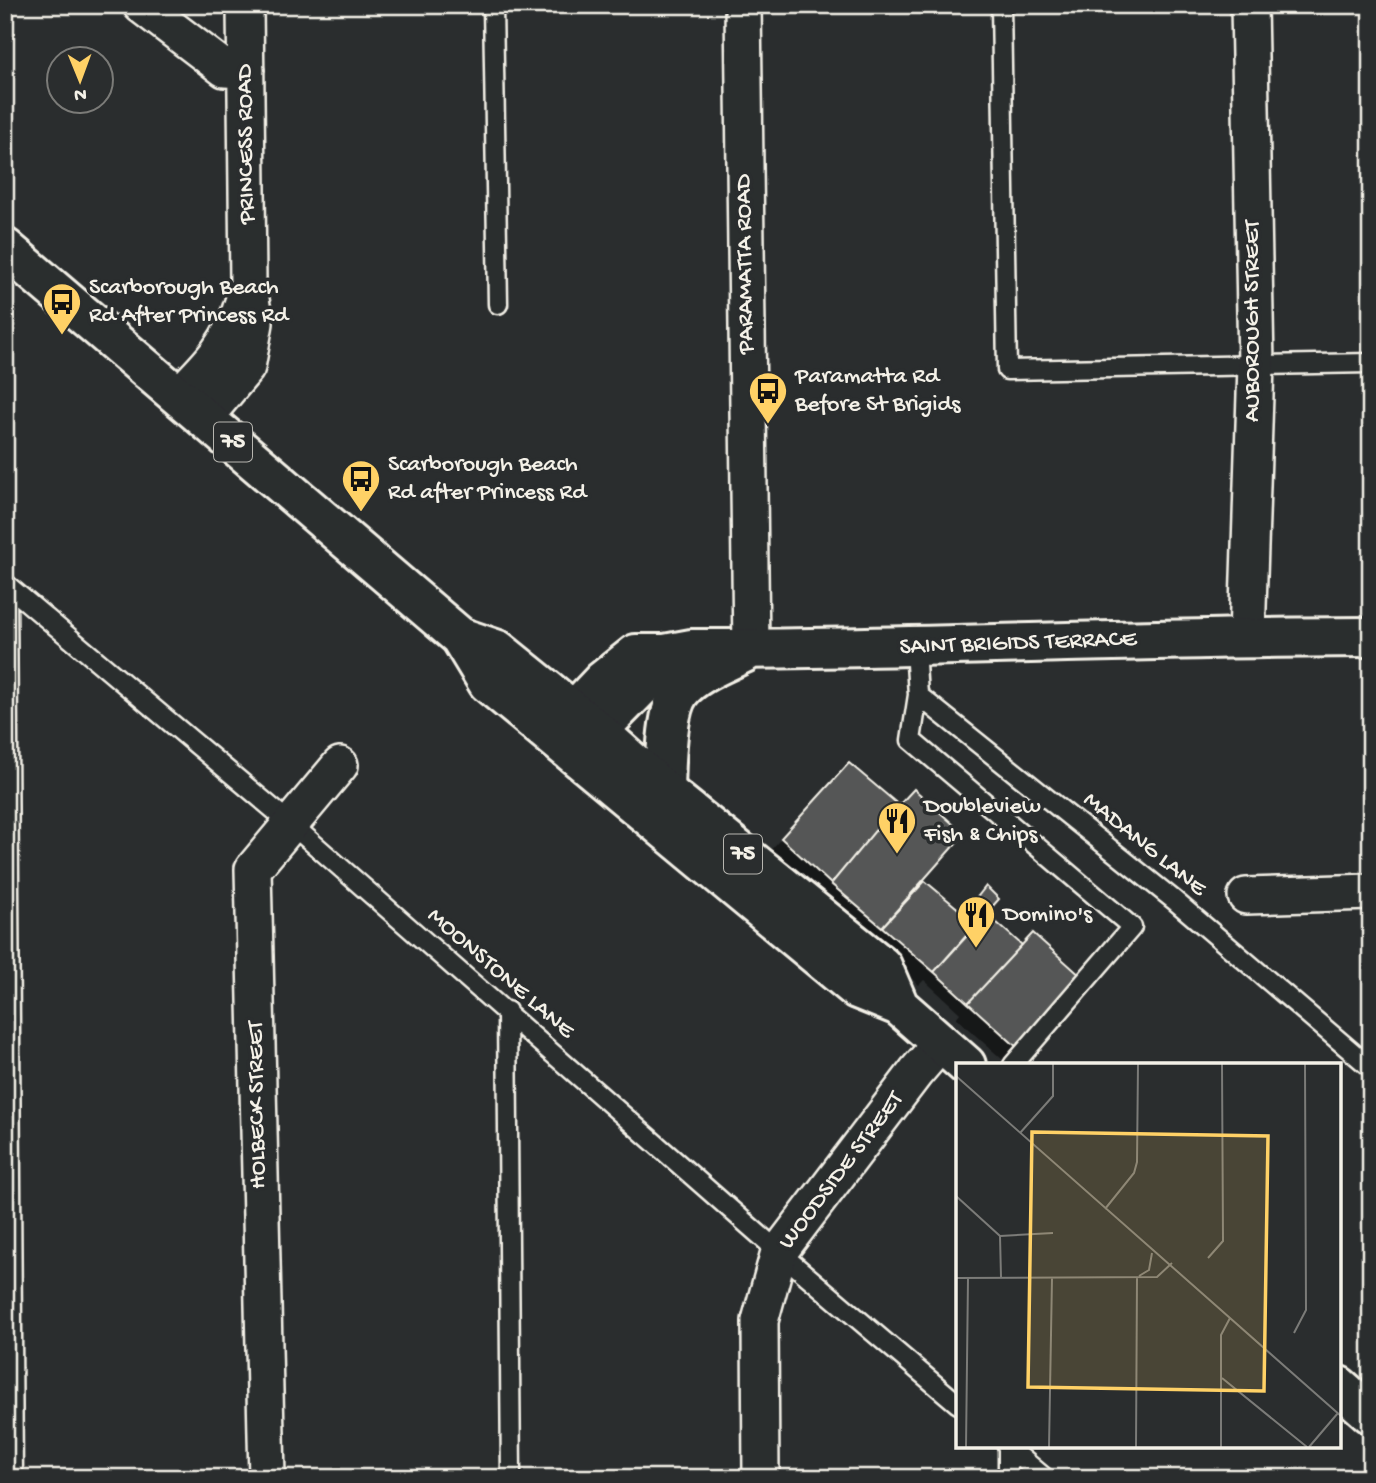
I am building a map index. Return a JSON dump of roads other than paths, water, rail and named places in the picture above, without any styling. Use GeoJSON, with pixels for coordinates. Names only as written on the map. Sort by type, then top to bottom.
{"type":"FeatureCollection","features":[{"type":"Feature","properties":{"kind":"main road","name":"75"},"geometry":{"type":"LineString","coordinates":[[5,248],[460,638],[498,650],[574,733],[857,989],[899,1006],[954,1054]]}},
{"type":"Feature","properties":{"kind":"main road","name":"SAINT BRIGIDS TERRACE"},"geometry":{"type":"LineString","coordinates":[[574,733],[602,681],[636,654],[665,654],[692,649],[915,648],[1247,637],[1371,637]]}},
{"type":"Feature","properties":{"kind":"main road"},"geometry":{"type":"LineString","coordinates":[[665,791],[668,734],[679,693],[691,682],[751,649]]}},
{"type":"Feature","properties":{"kind":"main road","name":"75"},"geometry":{"type":"LineString","coordinates":[[574,733],[665,791],[882,966],[899,1006]]}},
{"type":"Feature","properties":{"kind":"main road"},"geometry":{"type":"LineString","coordinates":[[1341,1388],[1371,1413]]}},
{"type":"Feature","properties":{"kind":"street"},"geometry":{"type":"LineString","coordinates":[[141,5],[225,69],[246,71]]}},
{"type":"Feature","properties":{"kind":"street","name":"PRINCESS ROAD"},"geometry":{"type":"LineString","coordinates":[[191,406],[247,367],[255,323],[248,282],[245,5]]}},
{"type":"Feature","properties":{"kind":"street","name":"PARAMATTA ROAD"},"geometry":{"type":"LineString","coordinates":[[743,5],[751,649]]}},
{"type":"Feature","properties":{"kind":"street","name":"AUBOROUGH STREET"},"geometry":{"type":"LineString","coordinates":[[1247,637],[1256,365],[1249,5]]}},
{"type":"Feature","properties":{"kind":"street","name":"HOLBECK STREET"},"geometry":{"type":"LineString","coordinates":[[267,1478],[253,870],[341,765]]}},
{"type":"Feature","properties":{"kind":"street"},"geometry":{"type":"LineString","coordinates":[[1246,896],[1371,892]]}},
{"type":"Feature","properties":{"kind":"street","name":"WOODSIDE STREET"},"geometry":{"type":"LineString","coordinates":[[761,1478],[760,1321],[779,1252],[916,1072],[954,1054]]}},
{"type":"Feature","properties":{"kind":"lane"},"geometry":{"type":"LineString","coordinates":[[493,5],[498,304]]}},
{"type":"Feature","properties":{"kind":"lane"},"geometry":{"type":"LineString","coordinates":[[1001,5],[1007,370],[1371,363]]}},
{"type":"Feature","properties":{"kind":"lane","name":"MOONSTONE LANE"},"geometry":{"type":"LineString","coordinates":[[13,1478],[7,585],[291,824],[779,1252],[956,1402]]}},
{"type":"Feature","properties":{"kind":"lane"},"geometry":{"type":"LineString","coordinates":[[915,648],[918,695],[911,740],[1132,927],[1015,1063]]}},
{"type":"Feature","properties":{"kind":"lane","name":"MADANG LANE"},"geometry":{"type":"LineString","coordinates":[[918,695],[1174,900],[1371,1068]]}},
{"type":"Feature","properties":{"kind":"lane"},"geometry":{"type":"LineString","coordinates":[[506,1011],[511,1478]]}},
{"type":"Feature","properties":{"kind":"lane"},"geometry":{"type":"LineString","coordinates":[[1008,1448],[1009,1478]]}},
{"type":"Feature","properties":{"kind":"lane"},"geometry":{"type":"LineString","coordinates":[[1009,1448],[1045,1478]]}},
{"type":"Feature","properties":{"kind":"place","name":"Scarborough Beach Rd After Princess Rd"},"geometry":{"type":"Point","coordinates":[62,336]}},
{"type":"Feature","properties":{"kind":"place","name":"Paramatta Rd Before St Brigids"},"geometry":{"type":"Point","coordinates":[768,425]}},
{"type":"Feature","properties":{"kind":"place","name":"Scarborough Beach Rd after Princess Rd"},"geometry":{"type":"Point","coordinates":[361,513]}},
{"type":"Feature","properties":{"kind":"place","name":"Doubleview Fish & Chips"},"geometry":{"type":"Point","coordinates":[897,855]}},
{"type":"Feature","properties":{"kind":"place","name":"Domino's"},"geometry":{"type":"Point","coordinates":[976,949]}}]}
